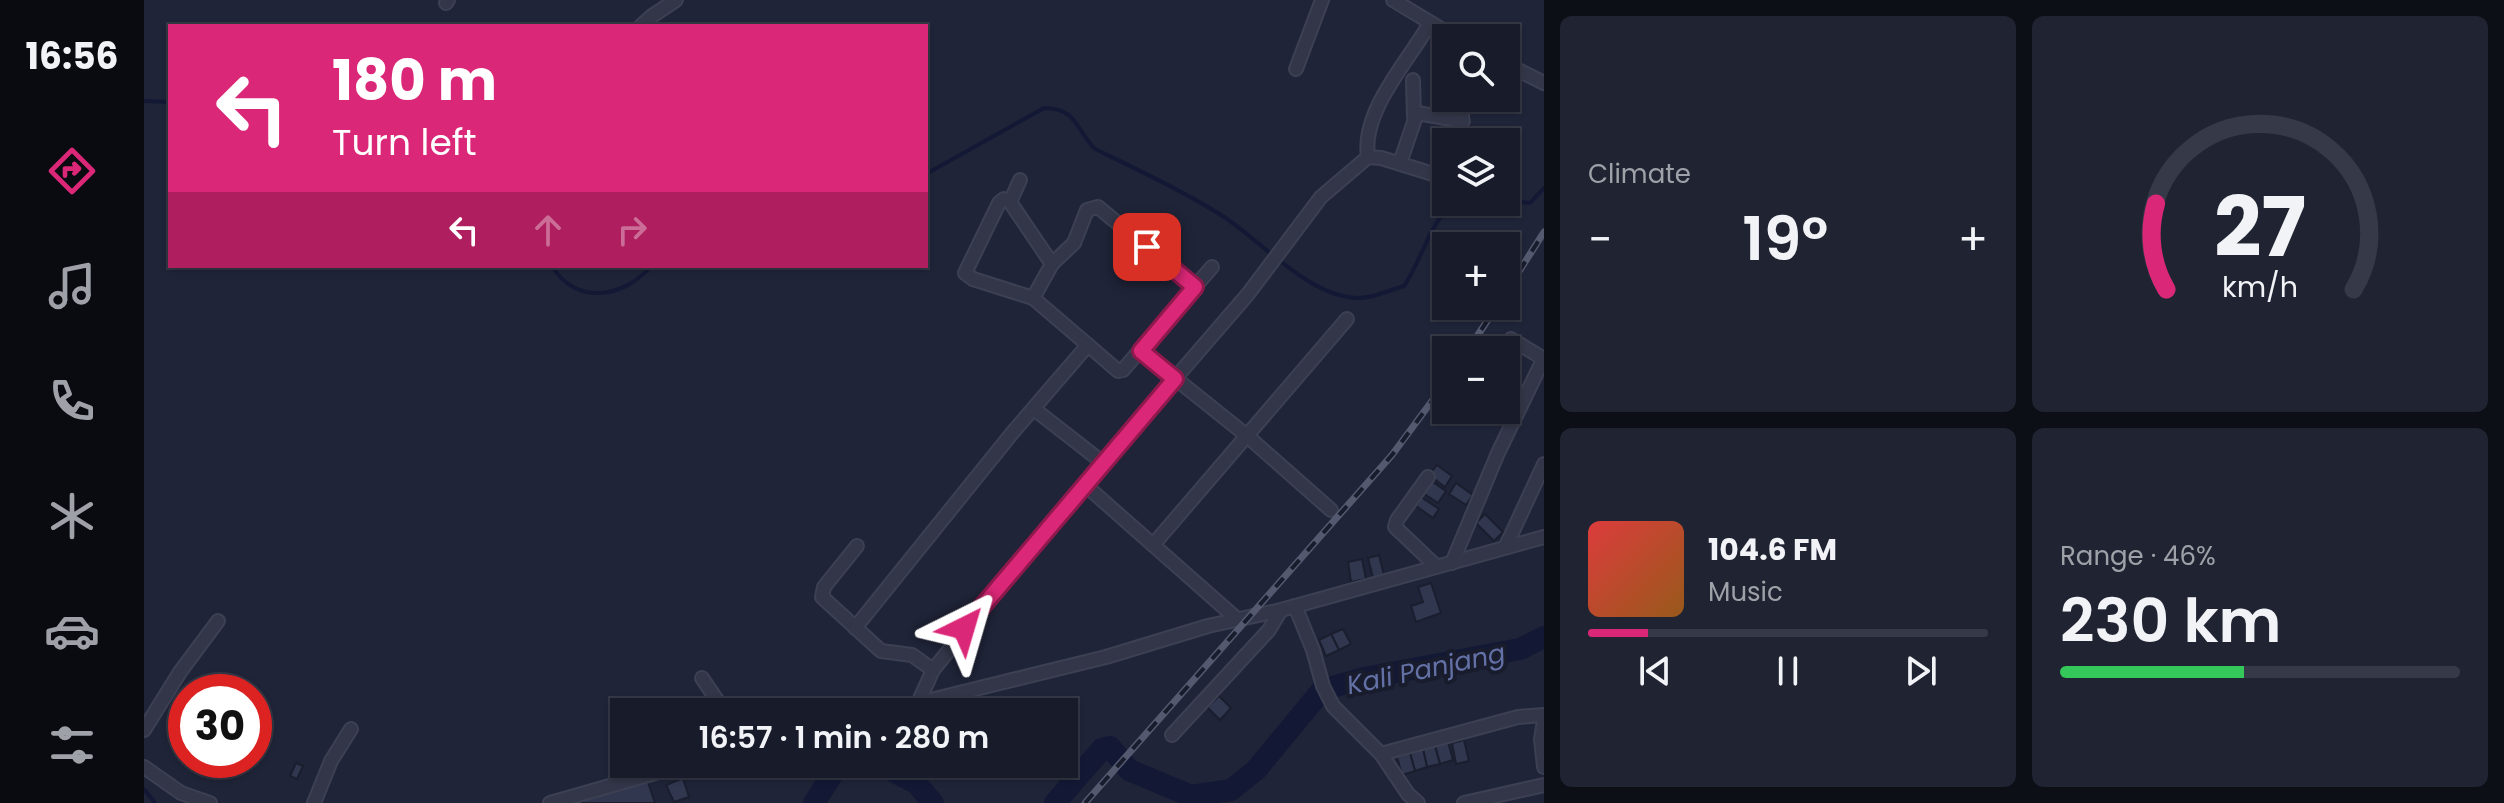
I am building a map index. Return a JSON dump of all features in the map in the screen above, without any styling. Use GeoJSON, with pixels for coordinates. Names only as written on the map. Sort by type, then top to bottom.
{"type":"FeatureCollection","features":[{"type":"Feature","properties":{"kind":"street"},"geometry":{"type":"LineString","coordinates":[[643,24],[676,0]]}},
{"type":"Feature","properties":{"kind":"street"},"geometry":{"type":"LineString","coordinates":[[1296,69],[1322,0]]}},
{"type":"Feature","properties":{"kind":"street"},"geometry":{"type":"LineString","coordinates":[[1368,157],[1366,143],[1373,114],[1430,23],[1393,0]]}},
{"type":"Feature","properties":{"kind":"street"},"geometry":{"type":"LineString","coordinates":[[1520,71],[1544,83]]}},
{"type":"Feature","properties":{"kind":"street"},"geometry":{"type":"LineString","coordinates":[[1400,163],[1414,116],[1413,80]]}},
{"type":"Feature","properties":{"kind":"street"},"geometry":{"type":"LineString","coordinates":[[1462,128],[1463,112]]}},
{"type":"Feature","properties":{"kind":"street"},"geometry":{"type":"LineString","coordinates":[[1414,116],[1420,113],[1463,121]]}},
{"type":"Feature","properties":{"kind":"street"},"geometry":{"type":"LineString","coordinates":[[920,698],[933,670],[1102,462],[1269,267],[1329,188],[1368,157],[1432,173]]}},
{"type":"Feature","properties":{"kind":"street"},"geometry":{"type":"LineString","coordinates":[[1010,202],[1020,180]]}},
{"type":"Feature","properties":{"kind":"street"},"geometry":{"type":"LineString","coordinates":[[1052,264],[1010,202],[1004,199],[994,208],[965,273],[973,279],[1033,298],[1120,371],[1141,351],[1212,267]]}},
{"type":"Feature","properties":{"kind":"street"},"geometry":{"type":"LineString","coordinates":[[1033,298],[1052,264],[1071,249],[1087,210],[1098,207],[1195,287]]}},
{"type":"Feature","properties":{"kind":"street"},"geometry":{"type":"LineString","coordinates":[[1153,545],[1347,319]]}},
{"type":"Feature","properties":{"kind":"street"},"geometry":{"type":"LineString","coordinates":[[1452,563],[1498,453],[1544,359],[1520,344]]}},
{"type":"Feature","properties":{"kind":"street"},"geometry":{"type":"LineString","coordinates":[[855,628],[1088,345]]}},
{"type":"Feature","properties":{"kind":"street"},"geometry":{"type":"LineString","coordinates":[[1141,351],[1246,435],[1331,510]]}},
{"type":"Feature","properties":{"kind":"street"},"geometry":{"type":"LineString","coordinates":[[1034,409],[1102,462]]}},
{"type":"Feature","properties":{"kind":"street"},"geometry":{"type":"LineString","coordinates":[[1506,546],[1544,464]]}},
{"type":"Feature","properties":{"kind":"street"},"geometry":{"type":"LineString","coordinates":[[1428,477],[1395,527],[1436,566]]}},
{"type":"Feature","properties":{"kind":"street"},"geometry":{"type":"LineString","coordinates":[[1084,484],[1237,619]]}},
{"type":"Feature","properties":{"kind":"street"},"geometry":{"type":"LineString","coordinates":[[938,698],[1106,657],[1544,537]]}},
{"type":"Feature","properties":{"kind":"street"},"geometry":{"type":"LineString","coordinates":[[857,546],[824,587],[822,597],[881,651],[912,655],[933,670]]}},
{"type":"Feature","properties":{"kind":"street"},"geometry":{"type":"LineString","coordinates":[[1295,606],[1333,706],[1381,754],[1408,794],[1418,803]]}},
{"type":"Feature","properties":{"kind":"street"},"geometry":{"type":"LineString","coordinates":[[1172,735],[1269,630],[1281,610]]}},
{"type":"Feature","properties":{"kind":"street"},"geometry":{"type":"LineString","coordinates":[[144,730],[180,672],[218,621]]}},
{"type":"Feature","properties":{"kind":"street"},"geometry":{"type":"LineString","coordinates":[[702,678],[716,698]]}},
{"type":"Feature","properties":{"kind":"street"},"geometry":{"type":"LineString","coordinates":[[1381,754],[1518,717],[1544,718],[1541,739],[1544,767]]}},
{"type":"Feature","properties":{"kind":"street"},"geometry":{"type":"LineString","coordinates":[[314,803],[331,761],[351,729]]}},
{"type":"Feature","properties":{"kind":"street"},"geometry":{"type":"LineString","coordinates":[[144,767],[181,793],[210,803]]}},
{"type":"Feature","properties":{"kind":"street"},"geometry":{"type":"LineString","coordinates":[[559,802],[640,778]]}},
{"type":"Feature","properties":{"kind":"street"},"geometry":{"type":"LineString","coordinates":[[1464,803],[1544,785]]}},
{"type":"Feature","properties":{"kind":"building"},"geometry":{"type":"Polygon","coordinates":[[[1437,465],[1452,476],[1445,487],[1429,475],[1437,465]]]}},
{"type":"Feature","properties":{"kind":"building"},"geometry":{"type":"Polygon","coordinates":[[[1431,481],[1446,491],[1438,503],[1423,493],[1431,481]]]}},
{"type":"Feature","properties":{"kind":"building"},"geometry":{"type":"Polygon","coordinates":[[[1456,483],[1473,495],[1466,505],[1449,494],[1456,483]]]}},
{"type":"Feature","properties":{"kind":"building"},"geometry":{"type":"Polygon","coordinates":[[[1421,497],[1439,509],[1433,518],[1416,506],[1421,497]]]}},
{"type":"Feature","properties":{"kind":"building"},"geometry":{"type":"Polygon","coordinates":[[[1485,514],[1503,532],[1494,541],[1476,523],[1485,514]]]}},
{"type":"Feature","properties":{"kind":"building"},"geometry":{"type":"Polygon","coordinates":[[[1379,555],[1384,575],[1373,578],[1368,558],[1379,555]]]}},
{"type":"Feature","properties":{"kind":"building"},"geometry":{"type":"Polygon","coordinates":[[[1362,559],[1366,579],[1351,582],[1348,562],[1362,559]]]}},
{"type":"Feature","properties":{"kind":"building"},"geometry":{"type":"Polygon","coordinates":[[[1431,583],[1441,613],[1416,622],[1411,606],[1423,602],[1418,587],[1431,583]]]}},
{"type":"Feature","properties":{"kind":"building"},"geometry":{"type":"Polygon","coordinates":[[[1343,629],[1351,644],[1339,650],[1331,634],[1343,629]]]}},
{"type":"Feature","properties":{"kind":"building"},"geometry":{"type":"Polygon","coordinates":[[[1331,634],[1339,650],[1326,656],[1319,640],[1331,634]]]}},
{"type":"Feature","properties":{"kind":"building"},"geometry":{"type":"Polygon","coordinates":[[[1219,696],[1231,708],[1220,720],[1207,707],[1219,696]]]}},
{"type":"Feature","properties":{"kind":"building"},"geometry":{"type":"Polygon","coordinates":[[[1464,740],[1469,761],[1456,764],[1452,743],[1464,740]]]}},
{"type":"Feature","properties":{"kind":"building"},"geometry":{"type":"Polygon","coordinates":[[[1448,742],[1453,760],[1440,764],[1435,746],[1448,742]]]}},
{"type":"Feature","properties":{"kind":"building"},"geometry":{"type":"Polygon","coordinates":[[[1435,746],[1440,764],[1427,767],[1423,749],[1435,746]]]}},
{"type":"Feature","properties":{"kind":"building"},"geometry":{"type":"Polygon","coordinates":[[[1423,749],[1427,767],[1415,771],[1410,753],[1423,749]]]}},
{"type":"Feature","properties":{"kind":"building"},"geometry":{"type":"Polygon","coordinates":[[[1410,753],[1415,771],[1402,775],[1397,757],[1410,753]]]}},
{"type":"Feature","properties":{"kind":"building"},"geometry":{"type":"Polygon","coordinates":[[[296,763],[303,766],[297,779],[290,776],[296,763]]]}},
{"type":"Feature","properties":{"kind":"building"},"geometry":{"type":"Polygon","coordinates":[[[683,778],[689,797],[674,802],[666,785],[683,778]]]}},
{"type":"Feature","properties":{"kind":"building"},"geometry":{"type":"Polygon","coordinates":[[[647,779],[655,803],[567,803],[647,779]]]}},
{"type":"Feature","properties":{"kind":"waterway"},"geometry":{"type":"LineString","coordinates":[[144,101],[168,102]]}},
{"type":"Feature","properties":{"kind":"waterway"},"geometry":{"type":"LineString","coordinates":[[928,173],[1044,108],[1055,109],[1069,116],[1095,149],[1221,215],[1320,288],[1357,298],[1404,286],[1441,216]]}},
{"type":"Feature","properties":{"kind":"waterway"},"geometry":{"type":"LineString","coordinates":[[1520,202],[1530,203],[1544,188]]}},
{"type":"Feature","properties":{"kind":"waterway"},"geometry":{"type":"LineString","coordinates":[[554,268],[574,287],[600,293],[628,285],[649,268]]}},
{"type":"Feature","properties":{"kind":"waterway","name":"Kali Panjang"},"geometry":{"type":"LineString","coordinates":[[1055,803],[1102,749],[1110,747],[1129,770],[1191,796],[1231,790],[1256,770],[1322,690],[1364,678],[1520,649],[1544,637]]}},
{"type":"Feature","properties":{"kind":"waterway","name":"Kali Panjang"},"geometry":{"type":"LineString","coordinates":[[814,803],[830,778]]}},
{"type":"Feature","properties":{"kind":"waterway","name":"Kali Panjang"},"geometry":{"type":"LineString","coordinates":[[906,778],[916,783],[933,803]]}},
{"type":"Feature","properties":{"kind":"waterway"},"geometry":{"type":"LineString","coordinates":[[144,789],[155,803]]}},
{"type":"Feature","properties":{"kind":"railway"},"geometry":{"type":"LineString","coordinates":[[1520,270],[1544,232]]}},
{"type":"Feature","properties":{"kind":"railway"},"geometry":{"type":"LineString","coordinates":[[1477,336],[1488,320]]}},
{"type":"Feature","properties":{"kind":"railway"},"geometry":{"type":"LineString","coordinates":[[1085,803],[1392,455],[1432,401]]}},
{"type":"Feature","properties":{"kind":"route"},"geometry":{"type":"LineString","coordinates":[[964,628],[1175,379],[1141,351],[1195,287],[1147,247]]}}]}
